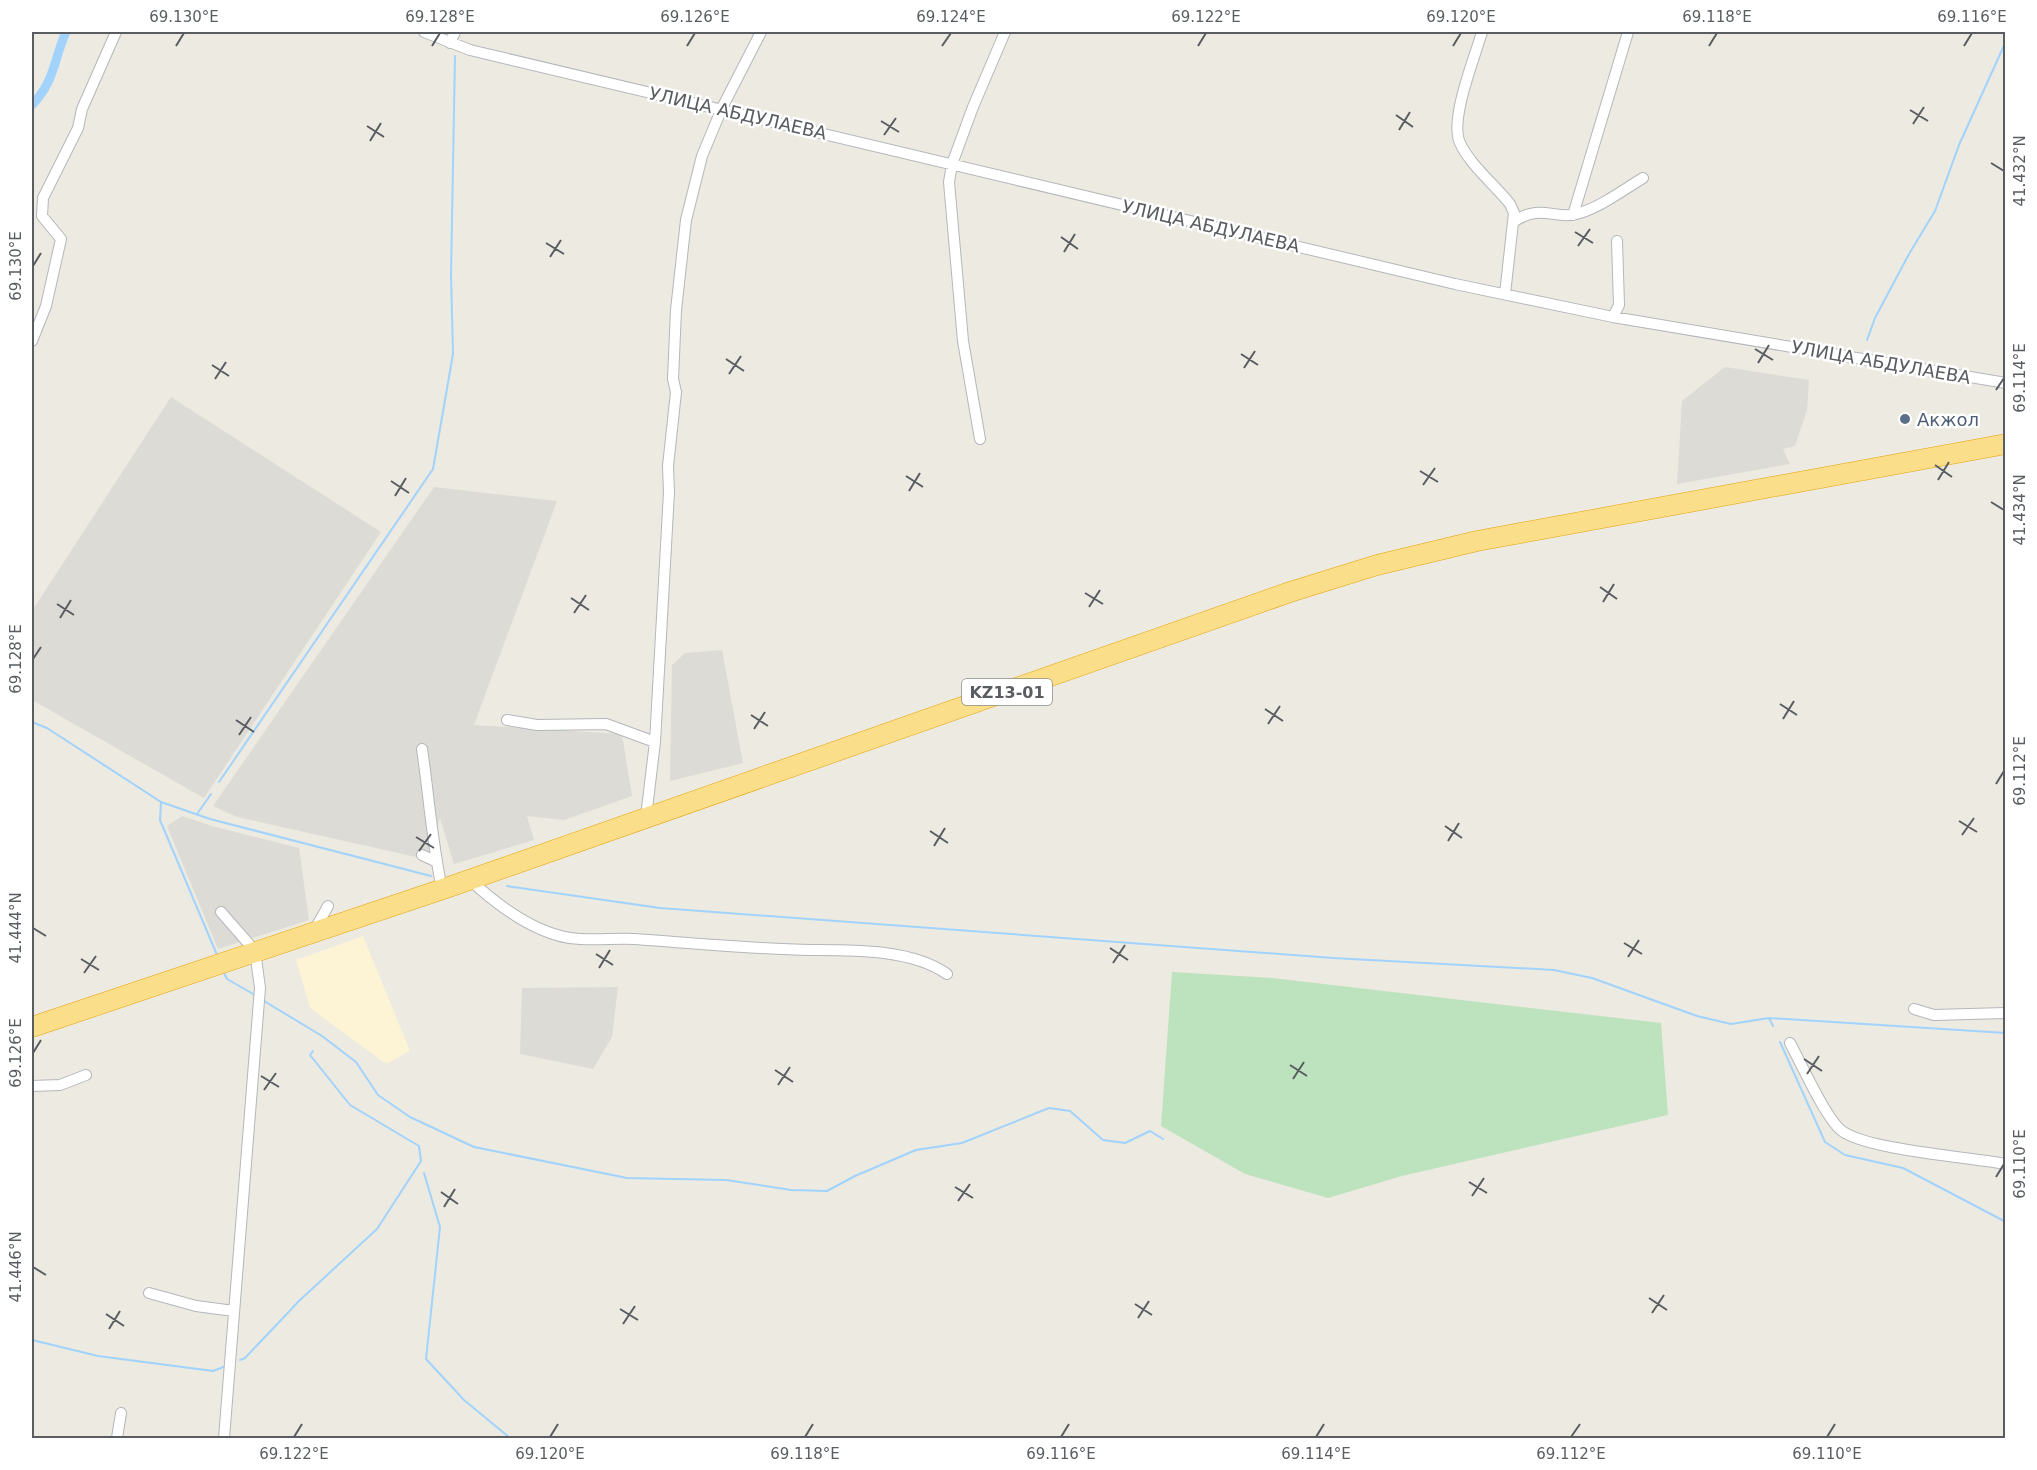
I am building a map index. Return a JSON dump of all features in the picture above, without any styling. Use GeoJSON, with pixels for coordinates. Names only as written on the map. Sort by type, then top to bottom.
{"type":"FeatureCollection","features":[{"type":"Feature","properties":{"kind":"highway","name":"KZ13-01"},"geometry":{"type":"LineString","coordinates":[[32,1027],[442,889],[1290,592],[1377,565],[1526,531],[2006,444]]}},
{"type":"Feature","properties":{"kind":"street"},"geometry":{"type":"LineString","coordinates":[[32,341],[46,306],[62,240],[42,216],[43,198],[78,128],[82,109],[116,32]]}},
{"type":"Feature","properties":{"kind":"street","name":"УЛИЦА АБДУЛАЕВА"},"geometry":{"type":"LineString","coordinates":[[424,32],[450,43],[1505,294],[1613,317],[2006,383]]}},
{"type":"Feature","properties":{"kind":"street"},"geometry":{"type":"LineString","coordinates":[[450,43],[455,32]]}},
{"type":"Feature","properties":{"kind":"street"},"geometry":{"type":"LineString","coordinates":[[646,817],[655,742],[669,492],[668,466],[676,392],[673,379],[676,310],[686,220],[702,156],[722,108],[761,32]]}},
{"type":"Feature","properties":{"kind":"street"},"geometry":{"type":"LineString","coordinates":[[980,439],[963,341],[949,182],[952,164],[990,63],[1005,32]]}},
{"type":"Feature","properties":{"kind":"street"},"geometry":{"type":"LineString","coordinates":[[1482,32],[1460,109],[1458,136],[1466,152],[1510,204],[1515,221],[1505,294]]}},
{"type":"Feature","properties":{"kind":"street"},"geometry":{"type":"LineString","coordinates":[[1573,215],[1628,32]]}},
{"type":"Feature","properties":{"kind":"street"},"geometry":{"type":"LineString","coordinates":[[1515,221],[1524,215],[1540,211],[1573,215],[1593,207],[1643,178]]}},
{"type":"Feature","properties":{"kind":"street"},"geometry":{"type":"LineString","coordinates":[[1613,317],[1618,305],[1617,241]]}},
{"type":"Feature","properties":{"kind":"street"},"geometry":{"type":"LineString","coordinates":[[507,720],[537,725],[606,724],[655,742]]}},
{"type":"Feature","properties":{"kind":"street"},"geometry":{"type":"LineString","coordinates":[[422,749],[433,823],[435,861],[442,889]]}},
{"type":"Feature","properties":{"kind":"street"},"geometry":{"type":"LineString","coordinates":[[422,855],[435,861]]}},
{"type":"Feature","properties":{"kind":"street"},"geometry":{"type":"LineString","coordinates":[[469,879],[493,901],[522,920],[570,938],[632,939],[744,949],[864,950],[932,964],[947,975]]}},
{"type":"Feature","properties":{"kind":"street"},"geometry":{"type":"LineString","coordinates":[[314,931],[328,906]]}},
{"type":"Feature","properties":{"kind":"street"},"geometry":{"type":"LineString","coordinates":[[221,912],[255,951],[260,988],[224,1438]]}},
{"type":"Feature","properties":{"kind":"street"},"geometry":{"type":"LineString","coordinates":[[1914,1009],[1934,1015],[2006,1013]]}},
{"type":"Feature","properties":{"kind":"street"},"geometry":{"type":"LineString","coordinates":[[1790,1043],[1830,1115],[1842,1131],[1871,1143],[2006,1164]]}},
{"type":"Feature","properties":{"kind":"street"},"geometry":{"type":"LineString","coordinates":[[32,1086],[60,1085],[86,1075]]}},
{"type":"Feature","properties":{"kind":"street"},"geometry":{"type":"LineString","coordinates":[[149,1293],[196,1306],[234,1311]]}},
{"type":"Feature","properties":{"kind":"street"},"geometry":{"type":"LineString","coordinates":[[117,1438],[121,1413]]}},
{"type":"Feature","properties":{"kind":"shaded area"},"geometry":{"type":"Polygon","coordinates":[[[1725,367],[1809,380],[1807,410],[1795,446],[1783,449],[1790,464],[1677,484],[1682,401],[1725,367]]]}},
{"type":"Feature","properties":{"kind":"shaded area"},"geometry":{"type":"Polygon","coordinates":[[[171,397],[381,532],[204,798],[32,700],[32,611],[171,397]]]}},
{"type":"Feature","properties":{"kind":"shaded area"},"geometry":{"type":"Polygon","coordinates":[[[434,487],[557,501],[474,725],[622,734],[632,796],[564,820],[527,816],[534,840],[454,864],[440,818],[425,859],[237,817],[213,806],[434,487]]]}},
{"type":"Feature","properties":{"kind":"shaded area"},"geometry":{"type":"Polygon","coordinates":[[[722,650],[743,763],[670,781],[672,665],[685,653],[722,650]]]}},
{"type":"Feature","properties":{"kind":"shaded area"},"geometry":{"type":"Polygon","coordinates":[[[182,816],[299,848],[309,920],[218,949],[167,826],[182,816]]]}},
{"type":"Feature","properties":{"kind":"shaded area"},"geometry":{"type":"Polygon","coordinates":[[[363,936],[410,1051],[386,1064],[310,1008],[296,960],[363,936]]]}},
{"type":"Feature","properties":{"kind":"shaded area"},"geometry":{"type":"Polygon","coordinates":[[[618,987],[612,1037],[593,1069],[520,1054],[522,988],[618,987]]]}},
{"type":"Feature","properties":{"kind":"green space"},"geometry":{"type":"Polygon","coordinates":[[[1172,972],[1272,978],[1661,1023],[1668,1115],[1402,1176],[1328,1198],[1245,1174],[1161,1126],[1172,972]]]}},
{"type":"Feature","properties":{"kind":"waterway"},"geometry":{"type":"LineString","coordinates":[[32,105],[46,87],[66,32]]}},
{"type":"Feature","properties":{"kind":"waterway"},"geometry":{"type":"LineString","coordinates":[[1867,340],[1875,318],[1935,211],[1959,145],[2006,41]]}},
{"type":"Feature","properties":{"kind":"waterway"},"geometry":{"type":"LineString","coordinates":[[219,782],[433,469],[453,354],[451,275],[455,56]]}},
{"type":"Feature","properties":{"kind":"waterway"},"geometry":{"type":"LineString","coordinates":[[32,722],[47,728],[161,802],[210,819],[431,876]]}},
{"type":"Feature","properties":{"kind":"waterway"},"geometry":{"type":"LineString","coordinates":[[197,814],[211,794]]}},
{"type":"Feature","properties":{"kind":"waterway"},"geometry":{"type":"LineString","coordinates":[[161,802],[160,820],[217,955]]}},
{"type":"Feature","properties":{"kind":"waterway"},"geometry":{"type":"LineString","coordinates":[[507,886],[660,908],[1333,958],[1554,970],[1592,978],[1697,1016],[1731,1024],[1769,1018],[2006,1033]]}},
{"type":"Feature","properties":{"kind":"waterway"},"geometry":{"type":"LineString","coordinates":[[224,973],[227,979],[255,995]]}},
{"type":"Feature","properties":{"kind":"waterway"},"geometry":{"type":"LineString","coordinates":[[264,1001],[322,1036],[356,1062],[378,1095],[410,1117],[474,1147],[627,1178],[726,1180],[791,1190],[827,1191],[855,1176],[916,1150],[962,1143],[1049,1108],[1070,1111],[1103,1140],[1125,1143],[1150,1131],[1163,1139]]}},
{"type":"Feature","properties":{"kind":"waterway"},"geometry":{"type":"LineString","coordinates":[[1769,1018],[1773,1026]]}},
{"type":"Feature","properties":{"kind":"waterway"},"geometry":{"type":"LineString","coordinates":[[1780,1042],[1825,1142],[1845,1155],[1903,1168],[2006,1222]]}},
{"type":"Feature","properties":{"kind":"waterway"},"geometry":{"type":"LineString","coordinates":[[240,1360],[245,1358],[300,1300],[377,1229],[421,1161],[419,1146],[350,1105],[310,1055],[313,1051]]}},
{"type":"Feature","properties":{"kind":"waterway"},"geometry":{"type":"LineString","coordinates":[[424,1173],[440,1227],[426,1359],[464,1400],[510,1438]]}},
{"type":"Feature","properties":{"kind":"waterway"},"geometry":{"type":"LineString","coordinates":[[32,1340],[98,1356],[213,1371],[226,1366]]}},
{"type":"Feature","properties":{"kind":"place","name":"Акжол"},"geometry":{"type":"Point","coordinates":[1905,419]}}]}
